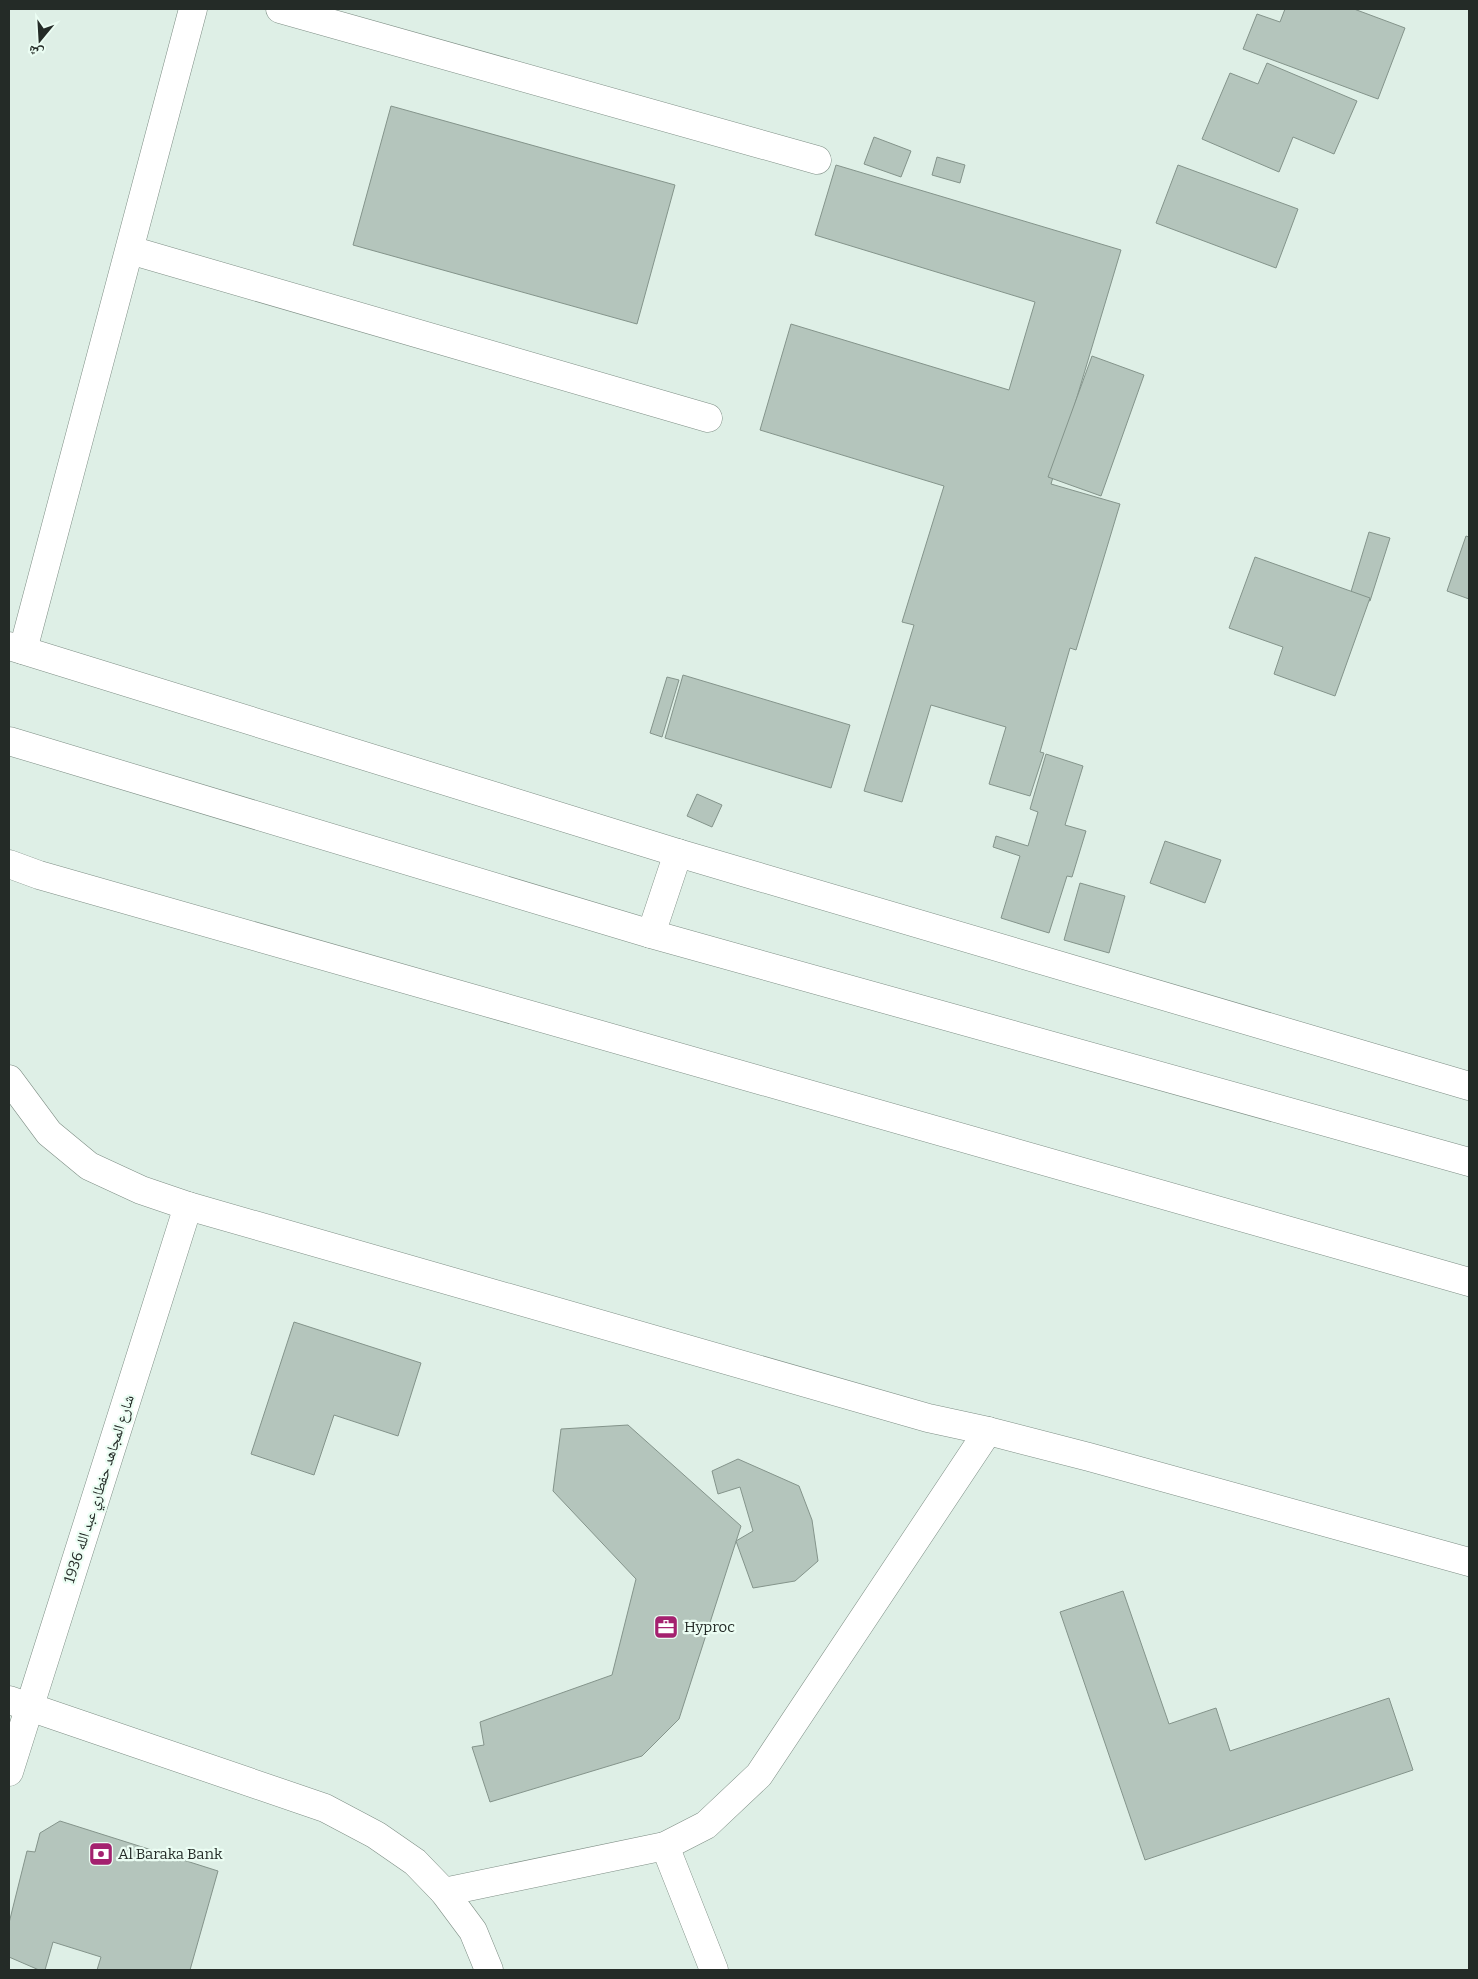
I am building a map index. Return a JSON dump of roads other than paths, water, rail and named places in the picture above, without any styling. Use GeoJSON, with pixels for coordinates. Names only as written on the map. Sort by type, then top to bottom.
{"type":"FeatureCollection","features":[{"type":"Feature","properties":{"kind":"street"},"geometry":{"type":"LineString","coordinates":[[193,9],[130,250],[16,648],[678,853],[1469,1086]]}},
{"type":"Feature","properties":{"kind":"street"},"geometry":{"type":"LineString","coordinates":[[280,9],[816,160]]}},
{"type":"Feature","properties":{"kind":"street"},"geometry":{"type":"LineString","coordinates":[[130,250],[708,418]]}},
{"type":"Feature","properties":{"kind":"street"},"geometry":{"type":"LineString","coordinates":[[9,741],[652,934],[1469,1162]]}},
{"type":"Feature","properties":{"kind":"street"},"geometry":{"type":"LineString","coordinates":[[652,934],[678,853]]}},
{"type":"Feature","properties":{"kind":"street"},"geometry":{"type":"LineString","coordinates":[[9,864],[39,875],[1469,1282]]}},
{"type":"Feature","properties":{"kind":"street"},"geometry":{"type":"LineString","coordinates":[[9,1079],[49,1133],[89,1166],[142,1190],[188,1206],[928,1418],[1089,1457],[1469,1562]]}},
{"type":"Feature","properties":{"kind":"street","name":"شارع المجاهد حفطاري عبد الله 1936"},"geometry":{"type":"LineString","coordinates":[[9,1772],[20,1703],[188,1206]]}},
{"type":"Feature","properties":{"kind":"street"},"geometry":{"type":"LineString","coordinates":[[444,1892],[665,1846],[706,1825],[759,1775],[988,1431]]}},
{"type":"Feature","properties":{"kind":"street"},"geometry":{"type":"LineString","coordinates":[[20,1703],[325,1808],[376,1835],[407,1856],[444,1892],[473,1931],[489,1970]]}},
{"type":"Feature","properties":{"kind":"street"},"geometry":{"type":"LineString","coordinates":[[665,1846],[714,1970]]}},
{"type":"Feature","properties":{"kind":"place","name":"Hyproc"},"geometry":{"type":"Point","coordinates":[666,1627]}},
{"type":"Feature","properties":{"kind":"place","name":"Al Baraka Bank"},"geometry":{"type":"Point","coordinates":[101,1854]}}]}
